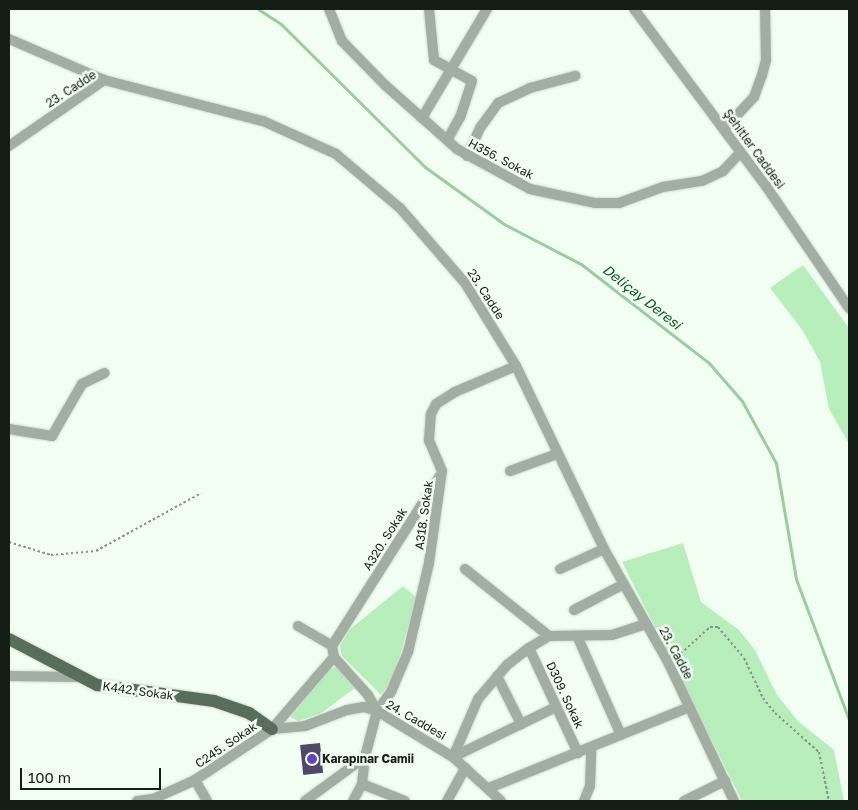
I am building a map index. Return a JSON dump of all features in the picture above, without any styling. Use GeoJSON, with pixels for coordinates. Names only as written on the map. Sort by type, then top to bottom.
{"type":"FeatureCollection","features":[{"type":"Feature","properties":{"kind":"main road","name":"K442. Sokak"},"geometry":{"type":"LineString","coordinates":[[9,639],[76,677],[97,685],[214,701],[249,713],[272,729]]}},
{"type":"Feature","properties":{"kind":"street","name":"H356. Sokak"},"geometry":{"type":"LineString","coordinates":[[329,9],[342,41],[446,140],[467,156],[530,189],[595,203],[619,203],[663,187],[702,181],[723,171],[741,152]]}},
{"type":"Feature","properties":{"kind":"street"},"geometry":{"type":"LineString","coordinates":[[429,9],[432,56],[452,72],[472,81],[460,117],[446,140]]}},
{"type":"Feature","properties":{"kind":"street"},"geometry":{"type":"LineString","coordinates":[[422,118],[452,72],[487,9]]}},
{"type":"Feature","properties":{"kind":"street","name":"Şehitler Caddesi"},"geometry":{"type":"LineString","coordinates":[[634,9],[741,152],[849,308]]}},
{"type":"Feature","properties":{"kind":"street"},"geometry":{"type":"LineString","coordinates":[[724,129],[754,97],[762,75],[766,60],[765,9]]}},
{"type":"Feature","properties":{"kind":"street"},"geometry":{"type":"LineString","coordinates":[[9,39],[104,80]]}},
{"type":"Feature","properties":{"kind":"street"},"geometry":{"type":"LineString","coordinates":[[467,156],[480,128],[498,103],[530,88],[575,76]]}},
{"type":"Feature","properties":{"kind":"street","name":"23. Cadde"},"geometry":{"type":"LineString","coordinates":[[9,146],[104,80],[263,121],[336,154],[400,208],[435,246],[465,283],[516,366],[604,549],[669,664],[734,801]]}},
{"type":"Feature","properties":{"kind":"street","name":"A318. Sokak"},"geometry":{"type":"LineString","coordinates":[[377,711],[391,692],[408,652],[429,564],[442,471],[430,440],[431,414],[436,404],[516,366]]}},
{"type":"Feature","properties":{"kind":"street"},"geometry":{"type":"LineString","coordinates":[[9,429],[52,436],[82,384],[105,373]]}},
{"type":"Feature","properties":{"kind":"street"},"geometry":{"type":"LineString","coordinates":[[510,471],[557,454]]}},
{"type":"Feature","properties":{"kind":"street","name":"A320. Sokak"},"geometry":{"type":"LineString","coordinates":[[332,646],[442,471]]}},
{"type":"Feature","properties":{"kind":"street"},"geometry":{"type":"LineString","coordinates":[[560,569],[604,549]]}},
{"type":"Feature","properties":{"kind":"street"},"geometry":{"type":"LineString","coordinates":[[465,569],[549,636]]}},
{"type":"Feature","properties":{"kind":"street"},"geometry":{"type":"LineString","coordinates":[[574,610],[624,584]]}},
{"type":"Feature","properties":{"kind":"street"},"geometry":{"type":"LineString","coordinates":[[453,757],[478,699],[497,676],[528,648],[549,636],[578,638],[612,635],[646,624]]}},
{"type":"Feature","properties":{"kind":"street"},"geometry":{"type":"LineString","coordinates":[[298,626],[332,646],[334,657],[368,695],[377,711],[365,757],[362,784],[353,801]]}},
{"type":"Feature","properties":{"kind":"street"},"geometry":{"type":"LineString","coordinates":[[578,638],[621,736]]}},
{"type":"Feature","properties":{"kind":"street","name":"D309. Sokak"},"geometry":{"type":"LineString","coordinates":[[528,648],[578,754]]}},
{"type":"Feature","properties":{"kind":"street"},"geometry":{"type":"LineString","coordinates":[[272,729],[334,657]]}},
{"type":"Feature","properties":{"kind":"street"},"geometry":{"type":"LineString","coordinates":[[9,676],[76,677]]}},
{"type":"Feature","properties":{"kind":"street"},"geometry":{"type":"LineString","coordinates":[[497,676],[521,724]]}},
{"type":"Feature","properties":{"kind":"street","name":"24. Caddesi"},"geometry":{"type":"LineString","coordinates":[[272,729],[305,726],[347,710],[364,707],[377,711],[453,757],[489,788],[498,800]]}},
{"type":"Feature","properties":{"kind":"street"},"geometry":{"type":"LineString","coordinates":[[453,757],[556,707]]}},
{"type":"Feature","properties":{"kind":"street"},"geometry":{"type":"LineString","coordinates":[[489,788],[578,754],[689,707]]}},
{"type":"Feature","properties":{"kind":"street","name":"C245. Sokak"},"geometry":{"type":"LineString","coordinates":[[137,801],[154,800],[196,780],[272,729]]}},
{"type":"Feature","properties":{"kind":"street"},"geometry":{"type":"LineString","coordinates":[[584,801],[590,786],[591,748]]}},
{"type":"Feature","properties":{"kind":"street"},"geometry":{"type":"LineString","coordinates":[[305,801],[365,757]]}},
{"type":"Feature","properties":{"kind":"street"},"geometry":{"type":"LineString","coordinates":[[447,801],[465,768]]}},
{"type":"Feature","properties":{"kind":"street"},"geometry":{"type":"LineString","coordinates":[[196,780],[207,801]]}},
{"type":"Feature","properties":{"kind":"street"},"geometry":{"type":"LineString","coordinates":[[684,801],[724,781]]}},
{"type":"Feature","properties":{"kind":"street"},"geometry":{"type":"LineString","coordinates":[[362,784],[405,801]]}},
{"type":"Feature","properties":{"kind":"path"},"geometry":{"type":"LineString","coordinates":[[9,542],[51,555],[96,551],[201,493]]}},
{"type":"Feature","properties":{"kind":"path"},"geometry":{"type":"LineString","coordinates":[[669,664],[710,628],[718,627],[744,658],[769,705],[819,752],[829,801]]}},
{"type":"Feature","properties":{"kind":"green space"},"geometry":{"type":"Polygon","coordinates":[[[803,265],[849,328],[849,444],[829,409],[820,362],[803,331],[770,288],[803,265]]]}},
{"type":"Feature","properties":{"kind":"green space"},"geometry":{"type":"Polygon","coordinates":[[[683,543],[701,602],[739,630],[755,650],[777,695],[798,721],[834,750],[844,801],[742,801],[622,562],[683,543]]]}},
{"type":"Feature","properties":{"kind":"green space"},"geometry":{"type":"Polygon","coordinates":[[[403,586],[416,597],[394,678],[381,695],[342,656],[340,646],[349,630],[403,586]]]}},
{"type":"Feature","properties":{"kind":"green space"},"geometry":{"type":"Polygon","coordinates":[[[336,667],[355,688],[320,714],[298,721],[290,717],[330,669],[336,667]]]}},
{"type":"Feature","properties":{"kind":"building","name":"Karapınar Camii"},"geometry":{"type":"Polygon","coordinates":[[[320,743],[323,773],[303,775],[300,745],[320,743]]]}},
{"type":"Feature","properties":{"kind":"waterway","name":"Deliçay Deresi"},"geometry":{"type":"LineString","coordinates":[[258,9],[281,24],[425,167],[504,224],[581,264],[709,363],[742,401],[776,463],[796,579],[849,720]]}},
{"type":"Feature","properties":{"kind":"place","name":"Karapınar Camii"},"geometry":{"type":"Point","coordinates":[312,759]}}]}
